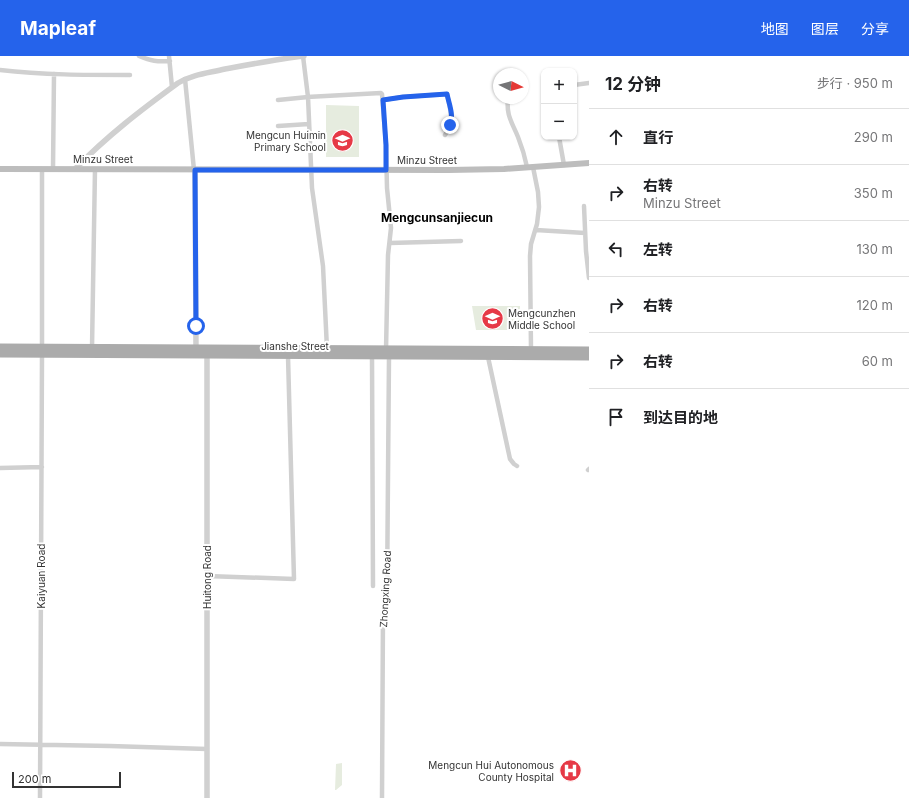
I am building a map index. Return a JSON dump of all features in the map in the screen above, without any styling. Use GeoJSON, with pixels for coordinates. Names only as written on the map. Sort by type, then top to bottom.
{"type":"FeatureCollection","features":[{"type":"Feature","properties":{"kind":"main road","name":"Minzu Street"},"geometry":{"type":"LineString","coordinates":[[0,169],[448,170],[589,163]]}},
{"type":"Feature","properties":{"kind":"main road","name":"Jianshe Street"},"geometry":{"type":"LineString","coordinates":[[0,347],[42,351],[288,356],[372,356],[387,353],[589,350]]}},
{"type":"Feature","properties":{"kind":"main road","name":"Jianshe Street"},"geometry":{"type":"LineString","coordinates":[[0,354],[92,348],[327,349],[488,357],[589,357]]}},
{"type":"Feature","properties":{"kind":"street"},"geometry":{"type":"LineString","coordinates":[[140,56],[153,61],[169,59],[172,87]]}},
{"type":"Feature","properties":{"kind":"street"},"geometry":{"type":"LineString","coordinates":[[75,169],[88,155],[131,118],[185,79],[271,58],[304,56],[308,97],[312,188],[323,266],[327,349]]}},
{"type":"Feature","properties":{"kind":"street"},"geometry":{"type":"LineString","coordinates":[[0,70],[54,74],[130,75]]}},
{"type":"Feature","properties":{"kind":"street"},"geometry":{"type":"LineString","coordinates":[[53,169],[54,74]]}},
{"type":"Feature","properties":{"kind":"street"},"geometry":{"type":"LineString","coordinates":[[185,79],[194,170],[196,349]]}},
{"type":"Feature","properties":{"kind":"street"},"geometry":{"type":"LineString","coordinates":[[577,85],[589,83]]}},
{"type":"Feature","properties":{"kind":"street"},"geometry":{"type":"LineString","coordinates":[[278,100],[381,93],[383,100],[447,94],[451,122],[445,135]]}},
{"type":"Feature","properties":{"kind":"street","name":"Zhongxing Road"},"geometry":{"type":"LineString","coordinates":[[382,798],[383,612],[387,596],[388,255],[391,221],[387,188],[383,100]]}},
{"type":"Feature","properties":{"kind":"street"},"geometry":{"type":"LineString","coordinates":[[507,104],[509,118],[530,167],[539,200],[538,220],[531,244],[530,256],[531,350]]}},
{"type":"Feature","properties":{"kind":"street"},"geometry":{"type":"LineString","coordinates":[[278,126],[309,124]]}},
{"type":"Feature","properties":{"kind":"street"},"geometry":{"type":"LineString","coordinates":[[560,140],[564,165]]}},
{"type":"Feature","properties":{"kind":"street","name":"Kaiyuan Road"},"geometry":{"type":"LineString","coordinates":[[40,798],[42,169]]}},
{"type":"Feature","properties":{"kind":"street"},"geometry":{"type":"LineString","coordinates":[[92,348],[95,169]]}},
{"type":"Feature","properties":{"kind":"street"},"geometry":{"type":"LineString","coordinates":[[584,206],[589,278]]}},
{"type":"Feature","properties":{"kind":"street"},"geometry":{"type":"LineString","coordinates":[[536,230],[586,235]]}},
{"type":"Feature","properties":{"kind":"street"},"geometry":{"type":"LineString","coordinates":[[390,243],[461,241]]}},
{"type":"Feature","properties":{"kind":"street","name":"Huitong Road"},"geometry":{"type":"LineString","coordinates":[[207,798],[208,355]]}},
{"type":"Feature","properties":{"kind":"street"},"geometry":{"type":"LineString","coordinates":[[207,576],[294,580],[288,356]]}},
{"type":"Feature","properties":{"kind":"street"},"geometry":{"type":"LineString","coordinates":[[372,356],[372,586]]}},
{"type":"Feature","properties":{"kind":"street"},"geometry":{"type":"LineString","coordinates":[[488,357],[510,459],[517,466]]}},
{"type":"Feature","properties":{"kind":"street"},"geometry":{"type":"LineString","coordinates":[[0,468],[42,467]]}},
{"type":"Feature","properties":{"kind":"street"},"geometry":{"type":"LineString","coordinates":[[0,744],[207,749]]}},
{"type":"Feature","properties":{"kind":"shaded area"},"geometry":{"type":"Polygon","coordinates":[[[326,105],[359,106],[359,157],[326,157],[326,105]]]}},
{"type":"Feature","properties":{"kind":"shaded area"},"geometry":{"type":"Polygon","coordinates":[[[472,306],[520,306],[520,330],[476,330],[472,306]]]}},
{"type":"Feature","properties":{"kind":"shaded area"},"geometry":{"type":"Polygon","coordinates":[[[342,763],[342,785],[335,790],[336,764],[342,763]]]}},
{"type":"Feature","properties":{"kind":"place","name":"Mengcun Huimin Primary School"},"geometry":{"type":"Point","coordinates":[342,141]}},
{"type":"Feature","properties":{"kind":"place","name":"Mengcunzhen Middle School"},"geometry":{"type":"Point","coordinates":[493,319]}},
{"type":"Feature","properties":{"kind":"place","name":"Mengcun Hui Autonomous County Hospital"},"geometry":{"type":"Point","coordinates":[570,771]}},
{"type":"Feature","properties":{"kind":"district","name":"Mengcunsanjiecun"},"geometry":{"type":"Point","coordinates":[437,217]}},
{"type":"Feature","properties":{"kind":"route"},"geometry":{"type":"LineString","coordinates":[[196,326],[195,170],[386,170],[383,100],[410,96],[447,94],[451,114],[450,125]]}}]}
